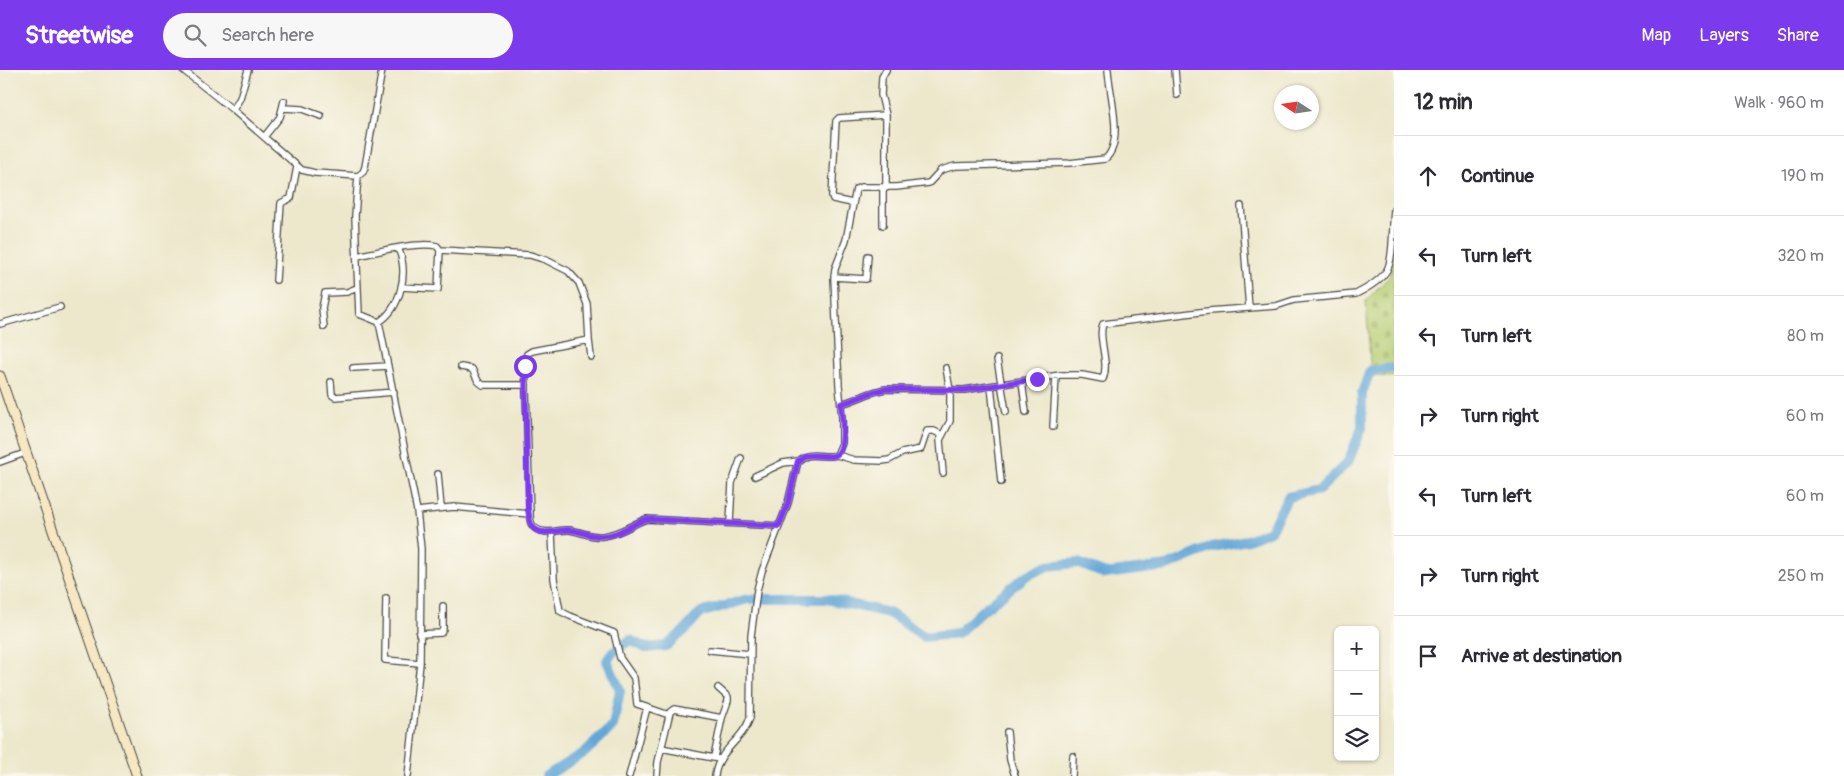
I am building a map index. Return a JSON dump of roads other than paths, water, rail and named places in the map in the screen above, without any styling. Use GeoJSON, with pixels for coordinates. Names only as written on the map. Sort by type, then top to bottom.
{"type":"FeatureCollection","features":[{"type":"Feature","properties":{"kind":"street"},"geometry":{"type":"LineString","coordinates":[[183,70],[306,172],[358,176],[365,167],[382,70]]}},
{"type":"Feature","properties":{"kind":"street"},"geometry":{"type":"LineString","coordinates":[[233,110],[240,98],[248,70]]}},
{"type":"Feature","properties":{"kind":"street"},"geometry":{"type":"LineString","coordinates":[[883,225],[886,115],[881,95],[882,77],[886,70]]}},
{"type":"Feature","properties":{"kind":"street"},"geometry":{"type":"LineString","coordinates":[[838,455],[842,443],[834,277],[835,269],[846,240],[856,189],[929,183],[940,170],[949,166],[1082,162],[1105,159],[1112,152],[1114,140],[1114,114],[1108,70]]}},
{"type":"Feature","properties":{"kind":"street"},"geometry":{"type":"LineString","coordinates":[[1175,70],[1177,95]]}},
{"type":"Feature","properties":{"kind":"street"},"geometry":{"type":"LineString","coordinates":[[264,137],[278,120],[284,108],[284,100]]}},
{"type":"Feature","properties":{"kind":"street"},"geometry":{"type":"LineString","coordinates":[[284,108],[302,109],[321,116]]}},
{"type":"Feature","properties":{"kind":"street"},"geometry":{"type":"LineString","coordinates":[[852,203],[833,199],[832,196],[836,121],[839,118],[886,115]]}},
{"type":"Feature","properties":{"kind":"street"},"geometry":{"type":"LineString","coordinates":[[276,280],[281,203],[291,198],[297,166]]}},
{"type":"Feature","properties":{"kind":"street"},"geometry":{"type":"LineString","coordinates":[[358,176],[355,216],[359,314],[379,322]]}},
{"type":"Feature","properties":{"kind":"street"},"geometry":{"type":"LineString","coordinates":[[1241,206],[1250,308]]}},
{"type":"Feature","properties":{"kind":"street"},"geometry":{"type":"LineString","coordinates":[[841,404],[857,400],[874,390],[973,389],[1056,376],[1082,375],[1103,379],[1105,359],[1101,331],[1103,324],[1180,314],[1276,306],[1294,300],[1350,296],[1364,290],[1387,271],[1391,252],[1394,210]]}},
{"type":"Feature","properties":{"kind":"street"},"geometry":{"type":"LineString","coordinates":[[357,256],[431,244],[437,246],[440,250],[535,256],[546,260],[568,271],[579,283],[587,304],[591,357]]}},
{"type":"Feature","properties":{"kind":"street"},"geometry":{"type":"LineString","coordinates":[[379,322],[386,317],[394,306],[401,287],[402,256],[398,248]]}},
{"type":"Feature","properties":{"kind":"street"},"geometry":{"type":"LineString","coordinates":[[401,287],[438,289],[440,250]]}},
{"type":"Feature","properties":{"kind":"street"},"geometry":{"type":"LineString","coordinates":[[834,277],[866,280],[868,256]]}},
{"type":"Feature","properties":{"kind":"street"},"geometry":{"type":"LineString","coordinates":[[324,327],[322,308],[325,293],[347,292],[357,288]]}},
{"type":"Feature","properties":{"kind":"street"},"geometry":{"type":"LineString","coordinates":[[0,324],[60,307]]}},
{"type":"Feature","properties":{"kind":"street"},"geometry":{"type":"LineString","coordinates":[[379,322],[417,511],[421,559],[419,584],[420,663],[408,776]]}},
{"type":"Feature","properties":{"kind":"street"},"geometry":{"type":"LineString","coordinates":[[589,340],[532,351],[527,354],[525,360],[528,509],[533,527],[537,530],[552,533],[567,530],[602,536],[622,532],[633,524],[646,519],[779,526]]}},
{"type":"Feature","properties":{"kind":"street"},"geometry":{"type":"LineString","coordinates":[[997,359],[1006,412]]}},
{"type":"Feature","properties":{"kind":"street"},"geometry":{"type":"LineString","coordinates":[[353,368],[388,366]]}},
{"type":"Feature","properties":{"kind":"street"},"geometry":{"type":"LineString","coordinates":[[461,367],[472,368],[478,381],[483,385],[526,385]]}},
{"type":"Feature","properties":{"kind":"street"},"geometry":{"type":"LineString","coordinates":[[943,473],[940,446],[942,435],[950,421],[950,390],[946,368]]}},
{"type":"Feature","properties":{"kind":"street"},"geometry":{"type":"LineString","coordinates":[[0,376],[136,776]]}},
{"type":"Feature","properties":{"kind":"street"},"geometry":{"type":"LineString","coordinates":[[1053,427],[1056,376]]}},
{"type":"Feature","properties":{"kind":"street"},"geometry":{"type":"LineString","coordinates":[[331,382],[332,395],[335,397],[394,392]]}},
{"type":"Feature","properties":{"kind":"street"},"geometry":{"type":"LineString","coordinates":[[1022,382],[1026,412]]}},
{"type":"Feature","properties":{"kind":"street"},"geometry":{"type":"LineString","coordinates":[[990,386],[1001,482]]}},
{"type":"Feature","properties":{"kind":"street"},"geometry":{"type":"LineString","coordinates":[[755,476],[783,463],[798,461],[808,455],[838,455],[854,460],[889,460],[902,452],[921,449],[927,431],[934,431],[942,435]]}},
{"type":"Feature","properties":{"kind":"street"},"geometry":{"type":"LineString","coordinates":[[0,462],[25,453]]}},
{"type":"Feature","properties":{"kind":"street"},"geometry":{"type":"LineString","coordinates":[[730,523],[732,483],[741,458]]}},
{"type":"Feature","properties":{"kind":"street"},"geometry":{"type":"LineString","coordinates":[[717,758],[746,727],[750,718],[750,654],[757,590],[762,570],[788,503],[798,461]]}},
{"type":"Feature","properties":{"kind":"street"},"geometry":{"type":"LineString","coordinates":[[438,474],[441,508]]}},
{"type":"Feature","properties":{"kind":"street"},"geometry":{"type":"LineString","coordinates":[[417,511],[441,508],[473,508],[530,514]]}},
{"type":"Feature","properties":{"kind":"street"},"geometry":{"type":"LineString","coordinates":[[552,533],[554,579],[560,611],[614,633],[618,650],[625,666],[633,674],[637,704],[669,715]]}},
{"type":"Feature","properties":{"kind":"street"},"geometry":{"type":"LineString","coordinates":[[386,598],[386,660],[420,663]]}},
{"type":"Feature","properties":{"kind":"street"},"geometry":{"type":"LineString","coordinates":[[419,634],[438,634],[442,632],[442,606]]}},
{"type":"Feature","properties":{"kind":"street"},"geometry":{"type":"LineString","coordinates":[[710,650],[750,654]]}},
{"type":"Feature","properties":{"kind":"street"},"geometry":{"type":"LineString","coordinates":[[714,776],[722,718],[728,701],[728,697],[718,688]]}},
{"type":"Feature","properties":{"kind":"street"},"geometry":{"type":"LineString","coordinates":[[628,776],[647,708]]}},
{"type":"Feature","properties":{"kind":"street"},"geometry":{"type":"LineString","coordinates":[[659,776],[661,748],[671,710],[722,718]]}},
{"type":"Feature","properties":{"kind":"street"},"geometry":{"type":"LineString","coordinates":[[1007,732],[1010,760],[1015,776]]}},
{"type":"Feature","properties":{"kind":"street"},"geometry":{"type":"LineString","coordinates":[[661,748],[717,758]]}},
{"type":"Feature","properties":{"kind":"street"},"geometry":{"type":"LineString","coordinates":[[1072,776],[1073,756]]}},
{"type":"Feature","properties":{"kind":"waterway"},"geometry":{"type":"LineString","coordinates":[[546,776],[584,753],[613,726],[620,690],[607,661],[612,653],[630,640],[646,648],[666,646],[684,631],[700,613],[748,599],[827,599],[889,613],[925,637],[958,633],[984,609],[1026,576],[1048,566],[1078,563],[1105,574],[1167,566],[1212,547],[1247,540],[1270,531],[1288,497],[1319,490],[1348,462],[1362,428],[1362,393],[1370,371],[1394,368]]}}]}
